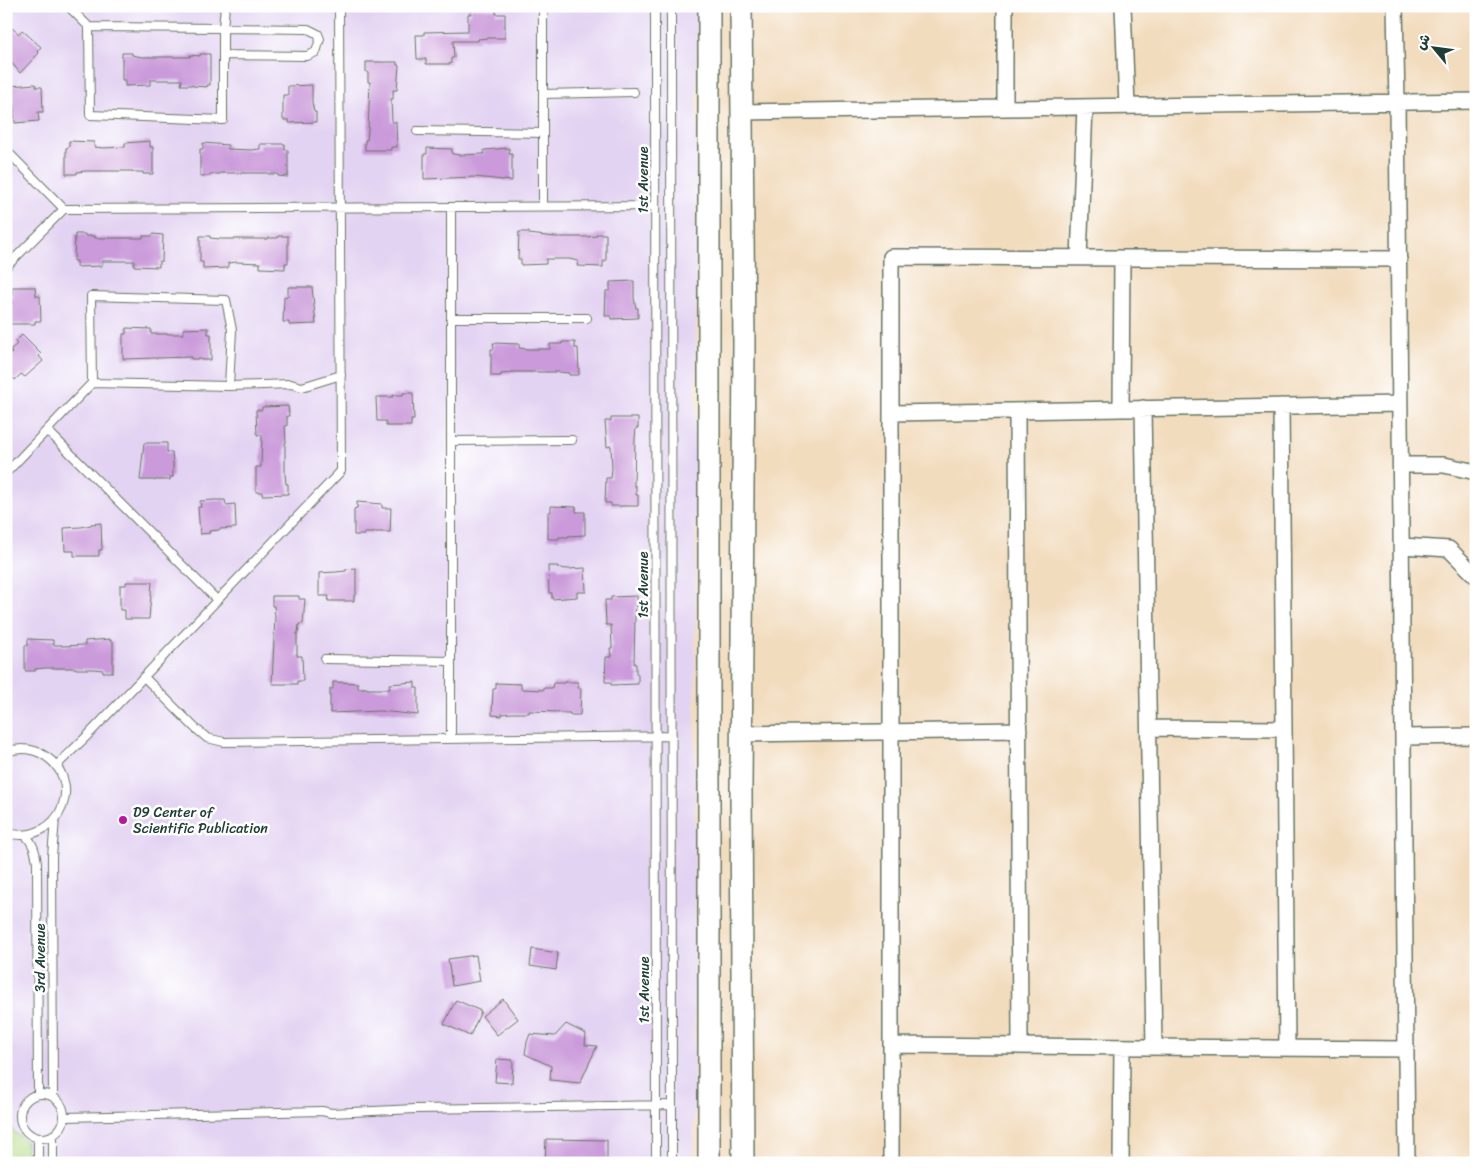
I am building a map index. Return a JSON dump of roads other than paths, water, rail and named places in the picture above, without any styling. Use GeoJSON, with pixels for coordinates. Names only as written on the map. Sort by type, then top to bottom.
{"type":"FeatureCollection","features":[{"type":"Feature","properties":{"kind":"main road"},"geometry":{"type":"LineString","coordinates":[[709,6],[709,1163]]}},
{"type":"Feature","properties":{"kind":"main road"},"geometry":{"type":"LineString","coordinates":[[741,6],[744,352],[741,734],[743,1163]]}},
{"type":"Feature","properties":{"kind":"street"},"geometry":{"type":"LineString","coordinates":[[1005,6],[1005,108]]}},
{"type":"Feature","properties":{"kind":"street"},"geometry":{"type":"LineString","coordinates":[[1123,6],[1127,106]]}},
{"type":"Feature","properties":{"kind":"street"},"geometry":{"type":"LineString","coordinates":[[1394,6],[1398,102],[1407,1163]]}},
{"type":"Feature","properties":{"kind":"street"},"geometry":{"type":"LineString","coordinates":[[742,112],[1476,101]]}},
{"type":"Feature","properties":{"kind":"street"},"geometry":{"type":"LineString","coordinates":[[1079,258],[1086,107]]}},
{"type":"Feature","properties":{"kind":"street"},"geometry":{"type":"LineString","coordinates":[[891,1163],[891,256],[1399,259]]}},
{"type":"Feature","properties":{"kind":"street"},"geometry":{"type":"LineString","coordinates":[[1121,409],[1122,258]]}},
{"type":"Feature","properties":{"kind":"street"},"geometry":{"type":"LineString","coordinates":[[891,413],[1400,404]]}},
{"type":"Feature","properties":{"kind":"street"},"geometry":{"type":"LineString","coordinates":[[1280,406],[1287,1048]]}},
{"type":"Feature","properties":{"kind":"street"},"geometry":{"type":"LineString","coordinates":[[1143,408],[1154,1047]]}},
{"type":"Feature","properties":{"kind":"street"},"geometry":{"type":"LineString","coordinates":[[1017,411],[1020,1046]]}},
{"type":"Feature","properties":{"kind":"street"},"geometry":{"type":"LineString","coordinates":[[1401,465],[1444,465],[1476,472]]}},
{"type":"Feature","properties":{"kind":"street"},"geometry":{"type":"LineString","coordinates":[[1402,546],[1449,549],[1476,576]]}},
{"type":"Feature","properties":{"kind":"street"},"geometry":{"type":"LineString","coordinates":[[1149,728],[1284,728]]}},
{"type":"Feature","properties":{"kind":"street"},"geometry":{"type":"LineString","coordinates":[[741,734],[1019,730]]}},
{"type":"Feature","properties":{"kind":"street"},"geometry":{"type":"LineString","coordinates":[[1403,737],[1476,736]]}},
{"type":"Feature","properties":{"kind":"street"},"geometry":{"type":"LineString","coordinates":[[891,1045],[1406,1049]]}},
{"type":"Feature","properties":{"kind":"street"},"geometry":{"type":"LineString","coordinates":[[1121,1163],[1122,1047]]}},
{"type":"Feature","properties":{"kind":"lane"},"geometry":{"type":"LineString","coordinates":[[68,6],[89,27],[90,115],[223,120],[223,28],[225,6]]}},
{"type":"Feature","properties":{"kind":"lane"},"geometry":{"type":"LineString","coordinates":[[6,752],[18,749],[38,752],[46,756],[56,766],[90,734],[341,472],[339,6]]}},
{"type":"Feature","properties":{"kind":"lane"},"geometry":{"type":"LineString","coordinates":[[543,6],[543,206]]}},
{"type":"Feature","properties":{"kind":"lane","name":"1st Avenue"},"geometry":{"type":"LineString","coordinates":[[655,6],[656,1163]]}},
{"type":"Feature","properties":{"kind":"lane","name":"1st Avenue"},"geometry":{"type":"LineString","coordinates":[[671,6],[672,1163]]}},
{"type":"Feature","properties":{"kind":"lane"},"geometry":{"type":"LineString","coordinates":[[89,27],[308,29],[318,34],[320,39],[316,52],[307,56],[223,55]]}},
{"type":"Feature","properties":{"kind":"lane"},"geometry":{"type":"LineString","coordinates":[[543,94],[634,92]]}},
{"type":"Feature","properties":{"kind":"lane"},"geometry":{"type":"LineString","coordinates":[[417,131],[543,133]]}},
{"type":"Feature","properties":{"kind":"lane"},"geometry":{"type":"LineString","coordinates":[[6,150],[64,209]]}},
{"type":"Feature","properties":{"kind":"lane"},"geometry":{"type":"LineString","coordinates":[[6,267],[64,209],[655,206]]}},
{"type":"Feature","properties":{"kind":"lane"},"geometry":{"type":"LineString","coordinates":[[451,207],[451,739]]}},
{"type":"Feature","properties":{"kind":"lane"},"geometry":{"type":"LineString","coordinates":[[6,473],[92,383],[92,296],[226,300],[232,330],[229,386]]}},
{"type":"Feature","properties":{"kind":"lane"},"geometry":{"type":"LineString","coordinates":[[451,318],[587,318]]}},
{"type":"Feature","properties":{"kind":"lane"},"geometry":{"type":"LineString","coordinates":[[92,383],[229,386],[292,384],[302,387],[341,375]]}},
{"type":"Feature","properties":{"kind":"lane"},"geometry":{"type":"LineString","coordinates":[[47,430],[217,600]]}},
{"type":"Feature","properties":{"kind":"lane"},"geometry":{"type":"LineString","coordinates":[[451,441],[572,440]]}},
{"type":"Feature","properties":{"kind":"lane"},"geometry":{"type":"LineString","coordinates":[[325,659],[451,661]]}},
{"type":"Feature","properties":{"kind":"lane"},"geometry":{"type":"LineString","coordinates":[[144,677],[207,738],[224,742],[672,736]]}},
{"type":"Feature","properties":{"kind":"lane","name":"3rd Avenue"},"geometry":{"type":"LineString","coordinates":[[53,1097],[52,857],[55,819],[62,808],[65,789],[63,779],[56,766]]}},
{"type":"Feature","properties":{"kind":"lane"},"geometry":{"type":"LineString","coordinates":[[6,833],[25,836],[43,830],[55,819]]}},
{"type":"Feature","properties":{"kind":"lane","name":"3rd Avenue"},"geometry":{"type":"LineString","coordinates":[[25,836],[32,842],[36,862],[38,1094]]}},
{"type":"Feature","properties":{"kind":"lane"},"geometry":{"type":"LineString","coordinates":[[38,1094],[46,1094],[53,1097],[62,1105],[64,1117],[61,1128],[53,1136],[47,1138],[38,1138],[26,1132],[22,1127],[20,1116],[27,1100],[38,1094]]}},
{"type":"Feature","properties":{"kind":"lane"},"geometry":{"type":"LineString","coordinates":[[64,1117],[672,1105]]}},
{"type":"Feature","properties":{"kind":"lane"},"geometry":{"type":"LineString","coordinates":[[53,1136],[53,1163]]}},
{"type":"Feature","properties":{"kind":"lane"},"geometry":{"type":"LineString","coordinates":[[38,1138],[38,1163]]}},
{"type":"Feature","properties":{"kind":"place","name":"D9 Center of Scientific Publication"},"geometry":{"type":"Point","coordinates":[123,820]}}]}
